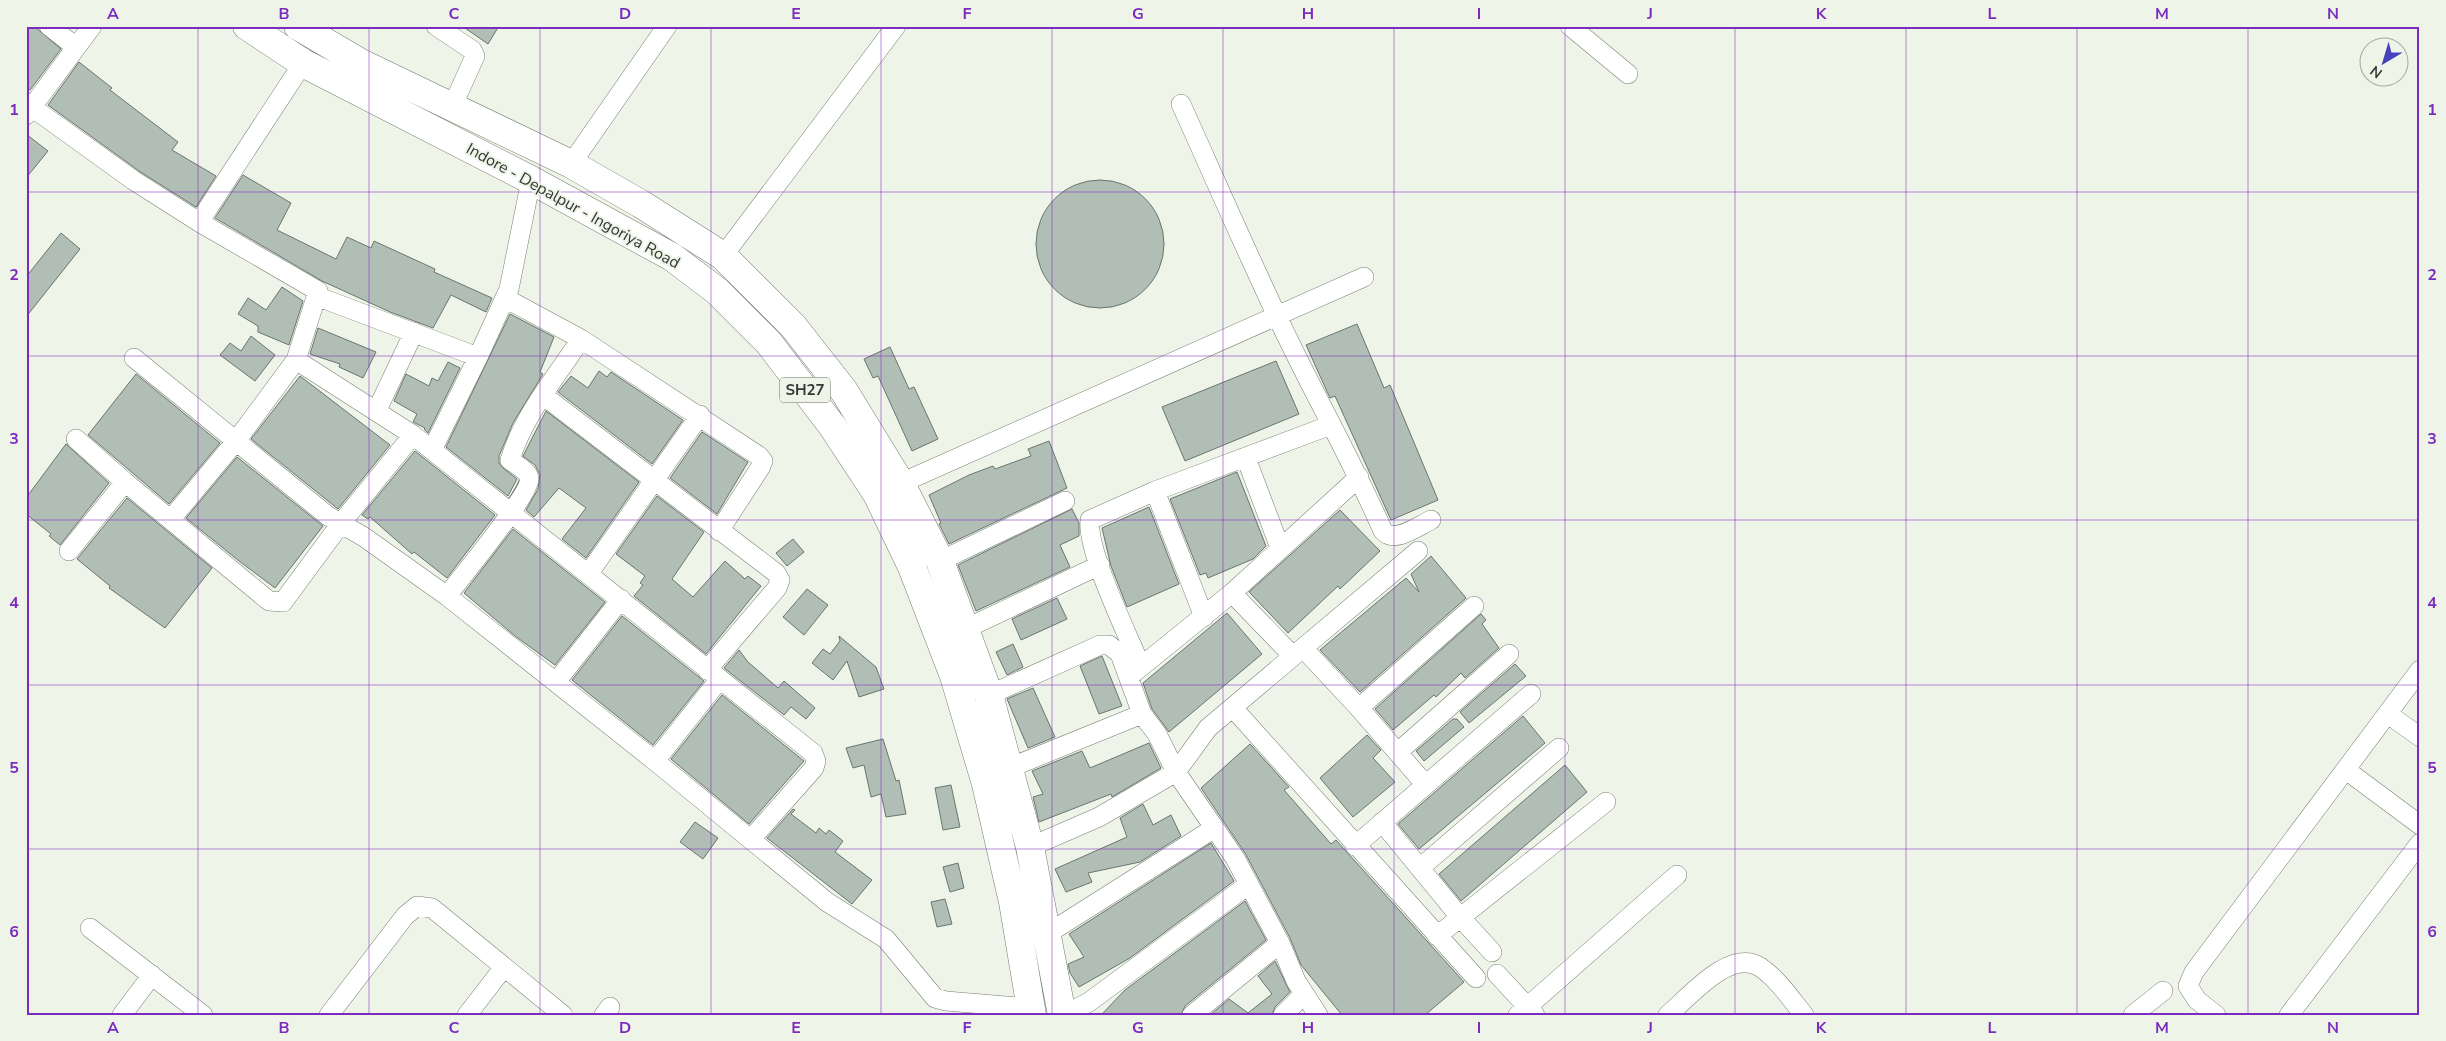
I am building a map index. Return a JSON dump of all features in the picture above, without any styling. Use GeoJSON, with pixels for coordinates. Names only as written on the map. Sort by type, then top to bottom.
{"type":"FeatureCollection","features":[{"type":"Feature","properties":{"kind":"main road","name":"Indore - Depalpur - Ingoriya Road"},"geometry":{"type":"LineString","coordinates":[[247,26],[303,63],[531,180],[672,258],[716,291],[769,343],[833,427],[889,489],[940,561],[989,695],[1009,768],[1030,847],[1062,1012]]}},
{"type":"Feature","properties":{"kind":"main road","name":"Indore - Depalpur - Ingoriya Road"},"geometry":{"type":"LineString","coordinates":[[298,26],[361,63],[571,164],[641,204],[723,256],[798,333],[844,391],[889,489],[912,567],[959,694],[986,784],[1013,902],[1032,1011]]}},
{"type":"Feature","properties":{"kind":"street"},"geometry":{"type":"LineString","coordinates":[[49,26],[76,47]]}},
{"type":"Feature","properties":{"kind":"street"},"geometry":{"type":"LineString","coordinates":[[92,26],[28,108],[199,222],[309,284],[318,291],[296,360],[236,441],[171,519]]}},
{"type":"Feature","properties":{"kind":"street"},"geometry":{"type":"LineString","coordinates":[[436,26],[472,50],[475,56],[452,107]]}},
{"type":"Feature","properties":{"kind":"street"},"geometry":{"type":"LineString","coordinates":[[571,164],[615,98],[667,26]]}},
{"type":"Feature","properties":{"kind":"street"},"geometry":{"type":"LineString","coordinates":[[723,256],[896,26]]}},
{"type":"Feature","properties":{"kind":"street"},"geometry":{"type":"LineString","coordinates":[[1570,26],[1628,74]]}},
{"type":"Feature","properties":{"kind":"street"},"geometry":{"type":"LineString","coordinates":[[199,222],[303,63]]}},
{"type":"Feature","properties":{"kind":"street"},"geometry":{"type":"LineString","coordinates":[[1182,104],[1277,317],[1359,477],[1383,531],[1387,536],[1396,537],[1431,520]]}},
{"type":"Feature","properties":{"kind":"street"},"geometry":{"type":"LineString","coordinates":[[432,450],[505,298],[531,180]]}},
{"type":"Feature","properties":{"kind":"street"},"geometry":{"type":"LineString","coordinates":[[889,489],[1364,277]]}},
{"type":"Feature","properties":{"kind":"street"},"geometry":{"type":"LineString","coordinates":[[316,296],[478,357]]}},
{"type":"Feature","properties":{"kind":"street"},"geometry":{"type":"LineString","coordinates":[[505,298],[581,339],[700,415],[763,461],[719,531]]}},
{"type":"Feature","properties":{"kind":"street"},"geometry":{"type":"LineString","coordinates":[[377,410],[414,332]]}},
{"type":"Feature","properties":{"kind":"street"},"geometry":{"type":"LineString","coordinates":[[447,596],[511,513],[529,484],[530,477],[510,460],[515,444],[581,339]]}},
{"type":"Feature","properties":{"kind":"street"},"geometry":{"type":"LineString","coordinates":[[134,358],[328,516],[342,522],[447,596],[655,761],[826,902],[886,939],[935,998],[1032,1011]]}},
{"type":"Feature","properties":{"kind":"street"},"geometry":{"type":"LineString","coordinates":[[296,360],[377,410],[413,435],[589,573],[713,675],[813,753],[816,761],[814,768],[751,839]]}},
{"type":"Feature","properties":{"kind":"street"},"geometry":{"type":"LineString","coordinates":[[544,396],[776,573],[780,580],[777,588],[713,675],[655,761]]}},
{"type":"Feature","properties":{"kind":"street"},"geometry":{"type":"LineString","coordinates":[[589,573],[700,415]]}},
{"type":"Feature","properties":{"kind":"street"},"geometry":{"type":"LineString","coordinates":[[1318,1015],[1304,994],[1280,943],[1234,858],[1176,772],[1157,734],[1142,714],[1134,672],[1089,531],[1090,520],[1155,491],[1331,425]]}},
{"type":"Feature","properties":{"kind":"street"},"geometry":{"type":"LineString","coordinates":[[76,439],[270,602],[277,603],[283,602],[342,522],[413,435]]}},
{"type":"Feature","properties":{"kind":"street"},"geometry":{"type":"LineString","coordinates":[[1246,458],[1280,548]]}},
{"type":"Feature","properties":{"kind":"street"},"geometry":{"type":"LineString","coordinates":[[1134,672],[1232,594],[1359,477]]}},
{"type":"Feature","properties":{"kind":"street"},"geometry":{"type":"LineString","coordinates":[[69,551],[125,482]]}},
{"type":"Feature","properties":{"kind":"street"},"geometry":{"type":"LineString","coordinates":[[1155,491],[1204,617]]}},
{"type":"Feature","properties":{"kind":"street"},"geometry":{"type":"LineString","coordinates":[[940,561],[1066,501]]}},
{"type":"Feature","properties":{"kind":"street"},"geometry":{"type":"LineString","coordinates":[[1030,847],[1099,817],[1176,772],[1208,728],[1418,551]]}},
{"type":"Feature","properties":{"kind":"street"},"geometry":{"type":"LineString","coordinates":[[965,629],[1100,565]]}},
{"type":"Feature","properties":{"kind":"street"},"geometry":{"type":"LineString","coordinates":[[1232,594],[1359,708],[1425,784]]}},
{"type":"Feature","properties":{"kind":"street"},"geometry":{"type":"LineString","coordinates":[[556,682],[621,599]]}},
{"type":"Feature","properties":{"kind":"street"},"geometry":{"type":"LineString","coordinates":[[1359,708],[1474,606]]}},
{"type":"Feature","properties":{"kind":"street"},"geometry":{"type":"LineString","coordinates":[[989,695],[1100,645],[1109,645],[1120,654],[1134,672]]}},
{"type":"Feature","properties":{"kind":"street"},"geometry":{"type":"LineString","coordinates":[[1398,752],[1509,654]]}},
{"type":"Feature","properties":{"kind":"street"},"geometry":{"type":"LineString","coordinates":[[2216,1015],[2197,1000],[2188,986],[2194,972],[2420,670]]}},
{"type":"Feature","properties":{"kind":"street"},"geometry":{"type":"LineString","coordinates":[[1356,846],[1530,694]]}},
{"type":"Feature","properties":{"kind":"street"},"geometry":{"type":"LineString","coordinates":[[1233,708],[1436,936],[1476,978]]}},
{"type":"Feature","properties":{"kind":"street"},"geometry":{"type":"LineString","coordinates":[[1009,768],[1142,714]]}},
{"type":"Feature","properties":{"kind":"street"},"geometry":{"type":"LineString","coordinates":[[2388,714],[2420,736]]}},
{"type":"Feature","properties":{"kind":"street"},"geometry":{"type":"LineString","coordinates":[[1420,868],[1559,748]]}},
{"type":"Feature","properties":{"kind":"street"},"geometry":{"type":"LineString","coordinates":[[2346,770],[2420,825]]}},
{"type":"Feature","properties":{"kind":"street"},"geometry":{"type":"LineString","coordinates":[[1436,936],[1606,802]]}},
{"type":"Feature","properties":{"kind":"street"},"geometry":{"type":"LineString","coordinates":[[1382,822],[1460,917],[1492,952]]}},
{"type":"Feature","properties":{"kind":"street"},"geometry":{"type":"LineString","coordinates":[[1047,934],[1213,829]]}},
{"type":"Feature","properties":{"kind":"street"},"geometry":{"type":"LineString","coordinates":[[2289,1015],[2420,843]]}},
{"type":"Feature","properties":{"kind":"street"},"geometry":{"type":"LineString","coordinates":[[1496,974],[1527,1012],[1677,875]]}},
{"type":"Feature","properties":{"kind":"street"},"geometry":{"type":"LineString","coordinates":[[1062,1012],[1074,1010],[1089,1002],[1248,885]]}},
{"type":"Feature","properties":{"kind":"street"},"geometry":{"type":"LineString","coordinates":[[328,1015],[405,916],[417,906],[432,908],[563,1015]]}},
{"type":"Feature","properties":{"kind":"street"},"geometry":{"type":"LineString","coordinates":[[90,928],[203,1015]]}},
{"type":"Feature","properties":{"kind":"street"},"geometry":{"type":"LineString","coordinates":[[1192,1015],[1280,943]]}},
{"type":"Feature","properties":{"kind":"street"},"geometry":{"type":"LineString","coordinates":[[1668,1015],[1725,966],[1740,961],[1759,966],[1804,1015]]}},
{"type":"Feature","properties":{"kind":"street"},"geometry":{"type":"LineString","coordinates":[[467,1015],[504,967]]}},
{"type":"Feature","properties":{"kind":"street"},"geometry":{"type":"LineString","coordinates":[[122,1015],[152,976]]}},
{"type":"Feature","properties":{"kind":"street"},"geometry":{"type":"LineString","coordinates":[[2132,1015],[2163,991]]}},
{"type":"Feature","properties":{"kind":"street"},"geometry":{"type":"LineString","coordinates":[[1282,1015],[1304,994]]}},
{"type":"Feature","properties":{"kind":"building"},"geometry":{"type":"Polygon","coordinates":[[[26,26],[34,26],[61,49],[30,90],[26,87],[26,26]]]}},
{"type":"Feature","properties":{"kind":"building"},"geometry":{"type":"Polygon","coordinates":[[[462,26],[499,26],[488,44],[462,26]]]}},
{"type":"Feature","properties":{"kind":"building"},"geometry":{"type":"Polygon","coordinates":[[[79,62],[112,88],[110,90],[178,142],[172,150],[216,176],[196,207],[139,171],[48,105],[79,62]]]}},
{"type":"Feature","properties":{"kind":"building"},"geometry":{"type":"Polygon","coordinates":[[[26,134],[48,151],[26,178],[26,134]]]}},
{"type":"Feature","properties":{"kind":"building"},"geometry":{"type":"Polygon","coordinates":[[[243,175],[291,203],[277,230],[336,259],[347,237],[371,248],[374,241],[435,269],[434,272],[492,298],[486,312],[451,295],[433,328],[390,312],[322,281],[215,218],[243,175]]]}},
{"type":"Feature","properties":{"kind":"building"},"geometry":{"type":"Polygon","coordinates":[[[1100,180],[1124,185],[1145,199],[1159,220],[1164,244],[1159,268],[1145,289],[1124,303],[1100,308],[1076,303],[1055,289],[1041,268],[1036,244],[1041,220],[1055,199],[1076,185],[1100,180]]]}},
{"type":"Feature","properties":{"kind":"building"},"geometry":{"type":"Polygon","coordinates":[[[61,233],[80,249],[26,317],[26,277],[61,233]]]}},
{"type":"Feature","properties":{"kind":"building"},"geometry":{"type":"Polygon","coordinates":[[[282,287],[303,301],[289,345],[258,332],[258,326],[238,314],[248,298],[266,310],[282,287]]]}},
{"type":"Feature","properties":{"kind":"building"},"geometry":{"type":"Polygon","coordinates":[[[510,314],[554,337],[540,372],[543,374],[513,423],[499,456],[499,463],[517,479],[508,496],[446,447],[510,314]]]}},
{"type":"Feature","properties":{"kind":"building"},"geometry":{"type":"Polygon","coordinates":[[[1357,324],[1384,388],[1390,385],[1438,500],[1391,520],[1335,396],[1330,398],[1306,345],[1357,324]]]}},
{"type":"Feature","properties":{"kind":"building"},"geometry":{"type":"Polygon","coordinates":[[[318,328],[376,352],[363,378],[339,367],[340,364],[310,354],[318,328]]]}},
{"type":"Feature","properties":{"kind":"building"},"geometry":{"type":"Polygon","coordinates":[[[251,336],[275,355],[255,381],[220,355],[230,343],[241,351],[251,336]]]}},
{"type":"Feature","properties":{"kind":"building"},"geometry":{"type":"Polygon","coordinates":[[[890,347],[909,389],[914,387],[938,439],[912,451],[878,376],[873,378],[864,359],[890,347]]]}},
{"type":"Feature","properties":{"kind":"building"},"geometry":{"type":"Polygon","coordinates":[[[1276,361],[1299,414],[1185,461],[1162,407],[1276,361]]]}},
{"type":"Feature","properties":{"kind":"building"},"geometry":{"type":"Polygon","coordinates":[[[448,362],[460,368],[428,433],[425,428],[413,422],[417,414],[394,401],[406,374],[429,386],[432,378],[438,381],[448,362]]]}},
{"type":"Feature","properties":{"kind":"building"},"geometry":{"type":"Polygon","coordinates":[[[599,371],[607,377],[611,372],[683,420],[652,464],[558,392],[571,376],[588,388],[599,371]]]}},
{"type":"Feature","properties":{"kind":"building"},"geometry":{"type":"Polygon","coordinates":[[[136,374],[220,443],[169,504],[88,435],[136,374]]]}},
{"type":"Feature","properties":{"kind":"building"},"geometry":{"type":"Polygon","coordinates":[[[300,376],[390,445],[338,509],[251,439],[300,376]]]}},
{"type":"Feature","properties":{"kind":"building"},"geometry":{"type":"Polygon","coordinates":[[[546,411],[639,482],[586,558],[562,539],[586,508],[559,488],[534,517],[526,510],[538,489],[540,475],[535,465],[523,456],[546,411]]]}},
{"type":"Feature","properties":{"kind":"building"},"geometry":{"type":"Polygon","coordinates":[[[702,432],[748,462],[717,514],[670,478],[702,432]]]}},
{"type":"Feature","properties":{"kind":"building"},"geometry":{"type":"Polygon","coordinates":[[[1049,441],[1067,488],[949,544],[939,524],[941,523],[929,495],[969,475],[993,466],[995,469],[1031,456],[1028,449],[1049,441]]]}},
{"type":"Feature","properties":{"kind":"building"},"geometry":{"type":"Polygon","coordinates":[[[66,444],[109,483],[60,545],[49,536],[51,534],[26,514],[26,498],[66,444]]]}},
{"type":"Feature","properties":{"kind":"building"},"geometry":{"type":"Polygon","coordinates":[[[415,451],[495,515],[447,578],[414,552],[412,554],[370,517],[368,519],[362,515],[415,451]]]}},
{"type":"Feature","properties":{"kind":"building"},"geometry":{"type":"Polygon","coordinates":[[[237,457],[323,526],[275,588],[186,518],[237,457]]]}},
{"type":"Feature","properties":{"kind":"building"},"geometry":{"type":"Polygon","coordinates":[[[1237,472],[1266,546],[1253,559],[1208,578],[1206,573],[1200,575],[1170,499],[1237,472]]]}},
{"type":"Feature","properties":{"kind":"building"},"geometry":{"type":"Polygon","coordinates":[[[657,496],[704,532],[672,579],[693,597],[725,561],[745,579],[748,576],[761,586],[706,654],[634,596],[643,585],[640,583],[645,576],[616,554],[657,496]]]}},
{"type":"Feature","properties":{"kind":"building"},"geometry":{"type":"Polygon","coordinates":[[[127,498],[212,568],[165,628],[109,588],[110,586],[77,559],[127,498]]]}},
{"type":"Feature","properties":{"kind":"building"},"geometry":{"type":"Polygon","coordinates":[[[1149,507],[1179,584],[1127,607],[1111,566],[1102,528],[1149,507]]]}},
{"type":"Feature","properties":{"kind":"building"},"geometry":{"type":"Polygon","coordinates":[[[1072,509],[1079,523],[1079,536],[1060,545],[1070,567],[976,611],[958,565],[1072,509]]]}},
{"type":"Feature","properties":{"kind":"building"},"geometry":{"type":"Polygon","coordinates":[[[1340,510],[1380,551],[1340,589],[1338,586],[1288,633],[1249,592],[1340,510]]]}},
{"type":"Feature","properties":{"kind":"building"},"geometry":{"type":"Polygon","coordinates":[[[513,529],[605,602],[555,665],[515,636],[464,593],[513,529]]]}},
{"type":"Feature","properties":{"kind":"building"},"geometry":{"type":"Polygon","coordinates":[[[793,539],[804,552],[787,566],[776,553],[793,539]]]}},
{"type":"Feature","properties":{"kind":"building"},"geometry":{"type":"Polygon","coordinates":[[[1431,556],[1466,598],[1360,692],[1320,650],[1406,578],[1419,592],[1411,574],[1431,556]]]}},
{"type":"Feature","properties":{"kind":"building"},"geometry":{"type":"Polygon","coordinates":[[[807,589],[828,605],[804,635],[783,617],[807,589]]]}},
{"type":"Feature","properties":{"kind":"building"},"geometry":{"type":"Polygon","coordinates":[[[1057,598],[1067,619],[1021,640],[1012,619],[1057,598]]]}},
{"type":"Feature","properties":{"kind":"building"},"geometry":{"type":"Polygon","coordinates":[[[1227,613],[1262,654],[1169,732],[1152,709],[1143,683],[1227,613]]]}},
{"type":"Feature","properties":{"kind":"building"},"geometry":{"type":"Polygon","coordinates":[[[1481,614],[1486,620],[1482,624],[1499,648],[1465,678],[1461,673],[1436,697],[1434,695],[1393,730],[1375,709],[1481,614]]]}},
{"type":"Feature","properties":{"kind":"building"},"geometry":{"type":"Polygon","coordinates":[[[622,616],[704,681],[653,745],[572,680],[622,616]]]}},
{"type":"Feature","properties":{"kind":"building"},"geometry":{"type":"Polygon","coordinates":[[[839,636],[876,667],[884,689],[859,697],[847,661],[833,680],[812,663],[823,649],[830,654],[840,641],[839,636]]]}},
{"type":"Feature","properties":{"kind":"building"},"geometry":{"type":"Polygon","coordinates":[[[1013,644],[1023,667],[1007,675],[996,652],[1013,644]]]}},
{"type":"Feature","properties":{"kind":"building"},"geometry":{"type":"Polygon","coordinates":[[[739,650],[748,662],[778,688],[784,681],[815,708],[806,719],[791,707],[784,715],[724,668],[739,650]]]}},
{"type":"Feature","properties":{"kind":"building"},"geometry":{"type":"Polygon","coordinates":[[[1102,656],[1122,706],[1099,714],[1080,666],[1102,656]]]}},
{"type":"Feature","properties":{"kind":"building"},"geometry":{"type":"Polygon","coordinates":[[[1515,664],[1526,676],[1469,723],[1460,712],[1515,664]]]}},
{"type":"Feature","properties":{"kind":"building"},"geometry":{"type":"Polygon","coordinates":[[[1033,688],[1055,737],[1028,748],[1007,699],[1033,688]]]}},
{"type":"Feature","properties":{"kind":"building"},"geometry":{"type":"Polygon","coordinates":[[[722,695],[804,761],[749,824],[671,759],[722,695]]]}},
{"type":"Feature","properties":{"kind":"building"},"geometry":{"type":"Polygon","coordinates":[[[1523,716],[1545,743],[1419,849],[1398,824],[1523,716]]]}},
{"type":"Feature","properties":{"kind":"building"},"geometry":{"type":"Polygon","coordinates":[[[1453,719],[1457,719],[1464,727],[1424,761],[1416,751],[1453,719]]]}},
{"type":"Feature","properties":{"kind":"building"},"geometry":{"type":"Polygon","coordinates":[[[1367,735],[1381,750],[1373,758],[1395,782],[1353,817],[1320,778],[1367,735]]]}},
{"type":"Feature","properties":{"kind":"building"},"geometry":{"type":"Polygon","coordinates":[[[883,739],[896,781],[899,780],[906,814],[886,817],[881,794],[871,797],[864,765],[853,768],[846,748],[883,739]]]}},
{"type":"Feature","properties":{"kind":"building"},"geometry":{"type":"Polygon","coordinates":[[[1149,743],[1161,768],[1112,797],[1111,794],[1039,822],[1033,797],[1043,794],[1032,771],[1082,751],[1090,768],[1149,743]]]}},
{"type":"Feature","properties":{"kind":"building"},"geometry":{"type":"Polygon","coordinates":[[[1250,744],[1289,787],[1284,790],[1331,844],[1336,840],[1464,982],[1425,1015],[1342,1015],[1301,965],[1290,938],[1245,853],[1201,788],[1250,744]]]}},
{"type":"Feature","properties":{"kind":"building"},"geometry":{"type":"Polygon","coordinates":[[[1565,765],[1587,792],[1461,901],[1439,874],[1565,765]]]}},
{"type":"Feature","properties":{"kind":"building"},"geometry":{"type":"Polygon","coordinates":[[[951,785],[960,827],[943,830],[935,788],[951,785]]]}},
{"type":"Feature","properties":{"kind":"building"},"geometry":{"type":"Polygon","coordinates":[[[1143,804],[1153,825],[1171,815],[1181,836],[1140,862],[1088,873],[1092,882],[1066,892],[1055,869],[1127,837],[1120,818],[1143,804]]]}},
{"type":"Feature","properties":{"kind":"building"},"geometry":{"type":"Polygon","coordinates":[[[793,809],[795,810],[791,814],[816,833],[819,828],[826,834],[829,830],[843,841],[835,852],[872,880],[852,904],[767,838],[793,809]]]}},
{"type":"Feature","properties":{"kind":"building"},"geometry":{"type":"Polygon","coordinates":[[[695,822],[718,838],[703,859],[680,842],[695,822]]]}},
{"type":"Feature","properties":{"kind":"building"},"geometry":{"type":"Polygon","coordinates":[[[1211,843],[1234,881],[1130,958],[1079,987],[1070,973],[1068,964],[1084,957],[1069,934],[1211,843]]]}},
{"type":"Feature","properties":{"kind":"building"},"geometry":{"type":"Polygon","coordinates":[[[958,863],[964,888],[950,892],[943,867],[958,863]]]}},
{"type":"Feature","properties":{"kind":"building"},"geometry":{"type":"Polygon","coordinates":[[[945,899],[952,924],[937,927],[931,902],[945,899]]]}},
{"type":"Feature","properties":{"kind":"building"},"geometry":{"type":"Polygon","coordinates":[[[1245,901],[1266,940],[1185,1006],[1181,1015],[1101,1015],[1125,990],[1245,901]]]}},
{"type":"Feature","properties":{"kind":"building"},"geometry":{"type":"Polygon","coordinates":[[[1275,961],[1290,992],[1275,1007],[1272,1015],[1210,1015],[1229,999],[1248,1013],[1272,994],[1258,976],[1275,961]]]}}]}
